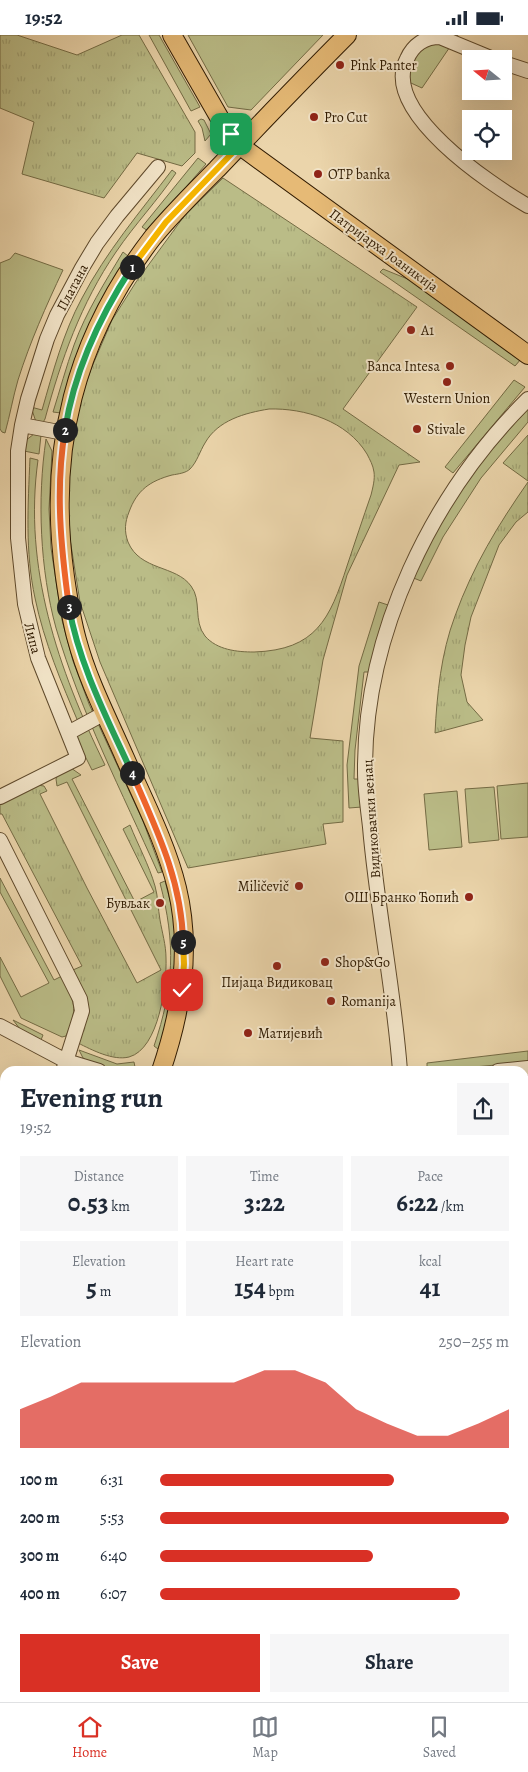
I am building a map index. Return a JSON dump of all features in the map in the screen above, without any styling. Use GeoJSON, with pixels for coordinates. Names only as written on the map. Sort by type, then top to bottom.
{"type":"FeatureCollection","features":[{"type":"Feature","properties":{"kind":"main road","name":"Патријарха Јоаникија"},"geometry":{"type":"LineString","coordinates":[[172,35],[223,124],[251,155],[528,355]]}},
{"type":"Feature","properties":{"kind":"main road"},"geometry":{"type":"LineString","coordinates":[[163,1066],[174,1028],[184,964],[183,930],[179,900],[163,844],[87,672],[70,610],[60,529],[60,462],[67,416],[97,327],[112,298],[140,255],[166,222],[347,35]]}},
{"type":"Feature","properties":{"kind":"street"},"geometry":{"type":"LineString","coordinates":[[471,50],[440,37],[424,40],[413,49],[404,65],[403,90],[409,103],[454,153],[485,178],[528,206]]}},
{"type":"Feature","properties":{"kind":"street"},"geometry":{"type":"LineString","coordinates":[[512,66],[528,71]]}},
{"type":"Feature","properties":{"kind":"street","name":"Платана"},"geometry":{"type":"LineString","coordinates":[[22,425],[47,339],[70,289],[112,223],[158,167]]}},
{"type":"Feature","properties":{"kind":"street","name":"Видиковачки венац"},"geometry":{"type":"LineString","coordinates":[[399,1066],[368,809],[365,771],[369,710],[380,656],[408,573],[457,483],[492,438],[528,399]]}},
{"type":"Feature","properties":{"kind":"street"},"geometry":{"type":"LineString","coordinates":[[22,425],[64,433]]}},
{"type":"Feature","properties":{"kind":"street","name":"Липа"},"geometry":{"type":"LineString","coordinates":[[0,797],[78,758],[41,665],[24,604],[18,521],[18,451],[22,425]]}},
{"type":"Feature","properties":{"kind":"street"},"geometry":{"type":"LineString","coordinates":[[68,733],[105,713]]}},
{"type":"Feature","properties":{"kind":"street"},"geometry":{"type":"LineString","coordinates":[[0,840],[80,999],[82,1011],[64,1066],[0,1026]]}},
{"type":"Feature","properties":{"kind":"green space"},"geometry":{"type":"Polygon","coordinates":[[[0,35],[17,35],[77,55],[122,35],[139,35],[195,132],[195,153],[182,166],[137,153],[104,198],[22,174],[34,122],[0,108],[0,35]]]}},
{"type":"Feature","properties":{"kind":"green space"},"geometry":{"type":"Polygon","coordinates":[[[149,35],[159,35],[200,107],[191,111],[149,35]]]}},
{"type":"Feature","properties":{"kind":"green space"},"geometry":{"type":"Polygon","coordinates":[[[188,35],[323,35],[251,110],[228,107],[188,35]]]}},
{"type":"Feature","properties":{"kind":"green space"},"geometry":{"type":"Polygon","coordinates":[[[440,35],[458,35],[422,88],[402,79],[404,65],[440,35]]]}},
{"type":"Feature","properties":{"kind":"green space"},"geometry":{"type":"Polygon","coordinates":[[[204,120],[211,134],[205,141],[198,121],[204,120]]]}},
{"type":"Feature","properties":{"kind":"green space"},"geometry":{"type":"Polygon","coordinates":[[[198,158],[206,164],[148,231],[142,227],[198,158]]]}},
{"type":"Feature","properties":{"kind":"green space"},"geometry":{"type":"Polygon","coordinates":[[[172,170],[176,173],[123,242],[92,291],[65,354],[45,419],[42,424],[36,422],[31,407],[42,410],[64,339],[75,311],[91,281],[113,248],[172,170]]]}},
{"type":"Feature","properties":{"kind":"green space"},"geometry":{"type":"Polygon","coordinates":[[[223,178],[417,307],[343,409],[420,462],[399,465],[347,575],[323,660],[310,738],[343,741],[343,822],[323,824],[326,844],[188,868],[100,662],[80,602],[70,539],[66,497],[77,410],[91,369],[112,320],[136,282],[185,215],[223,178]],[[269,409],[242,415],[225,423],[210,435],[190,469],[157,480],[145,487],[132,504],[127,519],[127,538],[134,551],[149,563],[177,574],[191,586],[196,598],[201,630],[210,641],[228,649],[254,652],[275,650],[306,638],[317,628],[334,602],[341,585],[371,495],[374,469],[359,443],[337,425],[324,419],[311,414],[283,409],[269,409]]]}},
{"type":"Feature","properties":{"kind":"green space"},"geometry":{"type":"Polygon","coordinates":[[[123,252],[128,256],[101,300],[86,332],[72,372],[61,413],[53,412],[68,362],[84,321],[123,252]]]}},
{"type":"Feature","properties":{"kind":"green space"},"geometry":{"type":"Polygon","coordinates":[[[15,253],[63,270],[23,366],[16,386],[5,433],[0,429],[0,263],[10,259],[15,253]]]}},
{"type":"Feature","properties":{"kind":"green space"},"geometry":{"type":"Polygon","coordinates":[[[383,269],[415,282],[521,359],[515,366],[380,272],[383,269]]]}},
{"type":"Feature","properties":{"kind":"green space"},"geometry":{"type":"Polygon","coordinates":[[[514,380],[525,387],[453,473],[445,467],[514,380]]]}},
{"type":"Feature","properties":{"kind":"green space"},"geometry":{"type":"Polygon","coordinates":[[[528,409],[528,422],[481,478],[443,537],[421,581],[411,577],[454,498],[486,454],[528,409]]]}},
{"type":"Feature","properties":{"kind":"green space"},"geometry":{"type":"Polygon","coordinates":[[[34,434],[41,435],[39,454],[24,451],[25,441],[34,434]]]}},
{"type":"Feature","properties":{"kind":"green space"},"geometry":{"type":"Polygon","coordinates":[[[528,435],[528,481],[503,463],[528,435]]]}},
{"type":"Feature","properties":{"kind":"green space"},"geometry":{"type":"Polygon","coordinates":[[[46,439],[52,451],[49,509],[51,548],[62,620],[73,661],[89,704],[143,821],[162,872],[158,873],[103,752],[77,691],[56,628],[43,559],[41,510],[46,439]]]}},
{"type":"Feature","properties":{"kind":"green space"},"geometry":{"type":"Polygon","coordinates":[[[30,458],[38,460],[35,500],[36,539],[40,578],[48,617],[59,655],[73,692],[105,765],[92,770],[71,728],[79,724],[48,647],[35,598],[28,546],[30,458]]]}},
{"type":"Feature","properties":{"kind":"green space"},"geometry":{"type":"Polygon","coordinates":[[[528,482],[528,512],[516,522],[499,545],[471,617],[465,645],[461,675],[467,702],[483,720],[435,733],[437,703],[446,644],[455,616],[487,546],[528,482]]]}},
{"type":"Feature","properties":{"kind":"green space"},"geometry":{"type":"Polygon","coordinates":[[[379,602],[388,605],[370,672],[364,672],[355,750],[354,779],[360,779],[362,807],[349,808],[347,765],[359,666],[379,602]]]}},
{"type":"Feature","properties":{"kind":"green space"},"geometry":{"type":"Polygon","coordinates":[[[71,768],[81,775],[72,779],[135,902],[154,892],[123,829],[130,825],[150,870],[156,890],[166,953],[163,999],[148,1042],[139,1052],[129,1057],[110,1056],[96,1052],[78,1043],[73,970],[82,966],[2,814],[0,814],[0,801],[37,785],[44,786],[47,791],[40,794],[137,983],[161,970],[67,782],[57,786],[56,779],[58,774],[71,768]]]}},
{"type":"Feature","properties":{"kind":"green space"},"geometry":{"type":"Polygon","coordinates":[[[528,783],[528,837],[501,839],[497,786],[528,783]]]}},
{"type":"Feature","properties":{"kind":"green space"},"geometry":{"type":"Polygon","coordinates":[[[494,787],[499,840],[469,843],[465,789],[494,787]]]}},
{"type":"Feature","properties":{"kind":"green space"},"geometry":{"type":"Polygon","coordinates":[[[457,791],[462,847],[429,850],[424,794],[457,791]]]}},
{"type":"Feature","properties":{"kind":"green space"},"geometry":{"type":"Polygon","coordinates":[[[0,878],[54,980],[62,976],[70,993],[74,1011],[66,1036],[62,1037],[21,1018],[0,976],[0,957],[21,997],[49,983],[0,892],[0,878]]]}},
{"type":"Feature","properties":{"kind":"green space"},"geometry":{"type":"Polygon","coordinates":[[[165,881],[174,916],[176,947],[175,990],[162,1042],[158,1049],[154,1046],[166,1004],[170,965],[169,926],[160,883],[165,881]]]}},
{"type":"Feature","properties":{"kind":"green space"},"geometry":{"type":"Polygon","coordinates":[[[13,1020],[43,1035],[41,1040],[20,1029],[13,1020]]]}},
{"type":"Feature","properties":{"kind":"green space"},"geometry":{"type":"Polygon","coordinates":[[[79,1050],[117,1064],[134,1062],[135,1066],[101,1066],[83,1058],[79,1050]]]}},
{"type":"Feature","properties":{"kind":"green space"},"geometry":{"type":"Polygon","coordinates":[[[528,1051],[528,1062],[485,1066],[427,1066],[427,1063],[528,1051]]]}},
{"type":"Feature","properties":{"kind":"place","name":"Pink Panter"},"geometry":{"type":"Point","coordinates":[340,65]}},
{"type":"Feature","properties":{"kind":"place","name":"Pro Cut"},"geometry":{"type":"Point","coordinates":[314,117]}},
{"type":"Feature","properties":{"kind":"place","name":"OTP banka"},"geometry":{"type":"Point","coordinates":[318,174]}},
{"type":"Feature","properties":{"kind":"place","name":"A1"},"geometry":{"type":"Point","coordinates":[411,330]}},
{"type":"Feature","properties":{"kind":"place","name":"Banca Intesa"},"geometry":{"type":"Point","coordinates":[450,366]}},
{"type":"Feature","properties":{"kind":"place","name":"Western Union"},"geometry":{"type":"Point","coordinates":[447,382]}},
{"type":"Feature","properties":{"kind":"place","name":"Stivale"},"geometry":{"type":"Point","coordinates":[417,429]}},
{"type":"Feature","properties":{"kind":"place","name":"Miličevič"},"geometry":{"type":"Point","coordinates":[299,886]}},
{"type":"Feature","properties":{"kind":"place","name":"ОШ Бранко Ћопић"},"geometry":{"type":"Point","coordinates":[469,897]}},
{"type":"Feature","properties":{"kind":"place","name":"Бувљак"},"geometry":{"type":"Point","coordinates":[160,903]}},
{"type":"Feature","properties":{"kind":"place","name":"Shop&Go"},"geometry":{"type":"Point","coordinates":[325,962]}},
{"type":"Feature","properties":{"kind":"place","name":"Пијаца Видиковац"},"geometry":{"type":"Point","coordinates":[277,966]}},
{"type":"Feature","properties":{"kind":"place","name":"Romanija"},"geometry":{"type":"Point","coordinates":[331,1001]}},
{"type":"Feature","properties":{"kind":"place","name":"Матијевић"},"geometry":{"type":"Point","coordinates":[248,1033]}},
{"type":"Feature","properties":{"kind":"route"},"geometry":{"type":"LineString","coordinates":[[182,990],[184,964],[183,930],[178,890],[153,819],[87,672],[76,639],[61,548],[60,462],[67,416],[73,396],[97,327],[112,298],[140,255],[166,222],[240,145],[231,134]]}}]}
